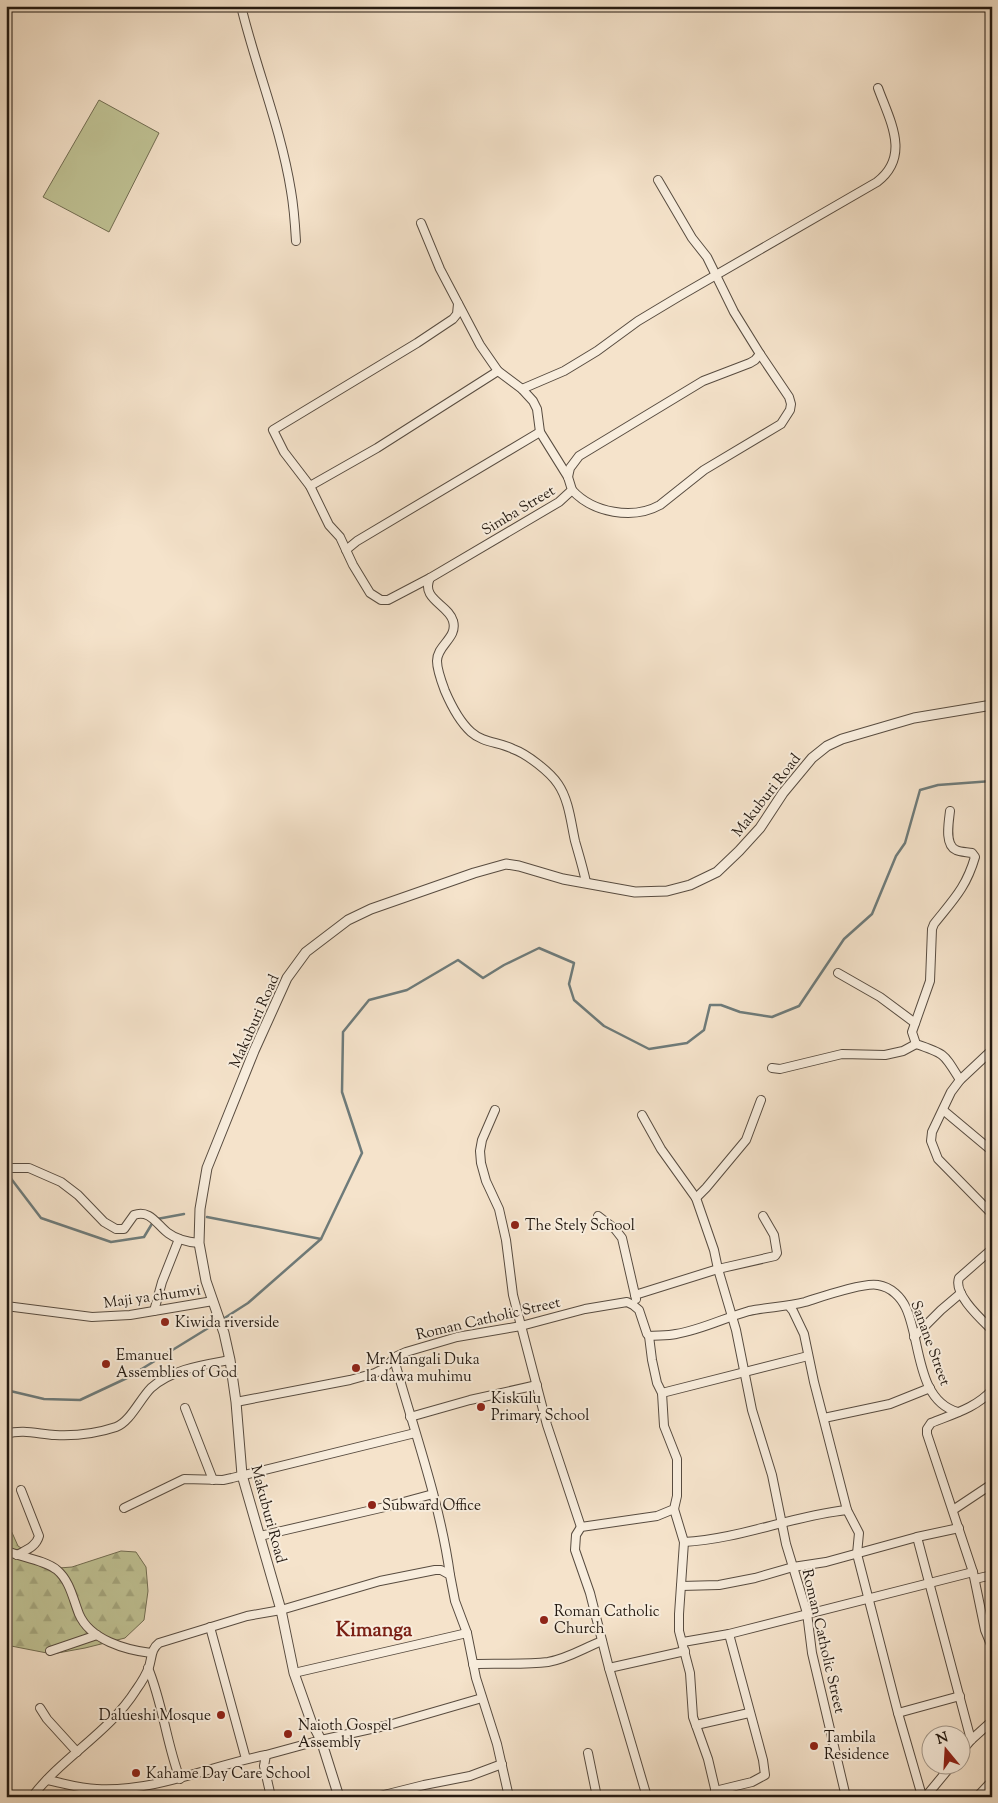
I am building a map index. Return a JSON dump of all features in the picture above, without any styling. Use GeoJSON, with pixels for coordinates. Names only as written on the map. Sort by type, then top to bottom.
{"type":"FeatureCollection","features":[{"type":"Feature","properties":{"kind":"street"},"geometry":{"type":"LineString","coordinates":[[241,6],[287,173],[291,191],[296,241]]}},
{"type":"Feature","properties":{"kind":"street"},"geometry":{"type":"LineString","coordinates":[[522,389],[564,371],[597,351],[638,321],[886,176],[896,157],[897,146],[878,88]]}},
{"type":"Feature","properties":{"kind":"street"},"geometry":{"type":"LineString","coordinates":[[572,490],[578,497],[596,508],[627,512],[652,510],[704,470],[781,424],[790,410],[789,397],[734,312],[707,257],[692,238],[658,180]]}},
{"type":"Feature","properties":{"kind":"street","name":"Simba Street"},"geometry":{"type":"LineString","coordinates":[[346,550],[370,593],[381,600],[388,600],[430,578],[559,502],[572,490],[568,477],[540,432],[537,409],[522,389],[498,371],[480,346],[440,269],[421,223]]}},
{"type":"Feature","properties":{"kind":"street"},"geometry":{"type":"LineString","coordinates":[[458,302],[459,310],[453,319],[417,343],[273,430],[284,452],[310,486],[329,525],[340,537],[346,550],[365,536],[540,432]]}},
{"type":"Feature","properties":{"kind":"street"},"geometry":{"type":"LineString","coordinates":[[568,477],[570,468],[579,456],[703,381],[756,360],[760,354]]}},
{"type":"Feature","properties":{"kind":"street"},"geometry":{"type":"LineString","coordinates":[[310,486],[377,448],[498,371]]}},
{"type":"Feature","properties":{"kind":"street"},"geometry":{"type":"LineString","coordinates":[[430,578],[428,583],[429,593],[453,618],[455,626],[454,634],[445,644],[437,658],[445,690],[455,711],[472,733],[490,743],[512,748],[520,752],[553,777],[562,790],[586,882]]}},
{"type":"Feature","properties":{"kind":"street","name":"Makuburi Road"},"geometry":{"type":"LineString","coordinates":[[339,1797],[321,1740],[294,1673],[281,1610],[242,1474],[236,1402],[230,1360],[224,1333],[206,1281],[199,1243],[200,1210],[207,1168],[254,1051],[284,984],[306,952],[348,920],[370,909],[474,873],[506,864],[563,879],[635,892],[667,891],[690,885],[717,872],[739,851],[760,828],[783,794],[812,758],[827,746],[842,739],[914,718],[992,705]]}},
{"type":"Feature","properties":{"kind":"street"},"geometry":{"type":"LineString","coordinates":[[916,1044],[912,1032],[930,981],[932,929],[960,892],[975,857],[972,853],[954,850],[951,847],[949,835],[950,811]]}},
{"type":"Feature","properties":{"kind":"street"},"geometry":{"type":"LineString","coordinates":[[838,972],[880,997],[915,1023]]}},
{"type":"Feature","properties":{"kind":"street"},"geometry":{"type":"LineString","coordinates":[[772,1068],[780,1069],[842,1054],[885,1055],[903,1052],[916,1044],[939,1051],[945,1056],[960,1080]]}},
{"type":"Feature","properties":{"kind":"street"},"geometry":{"type":"LineString","coordinates":[[992,1050],[960,1080],[951,1092],[932,1132],[931,1141],[938,1159],[992,1214]]}},
{"type":"Feature","properties":{"kind":"street"},"geometry":{"type":"LineString","coordinates":[[696,1198],[746,1140],[761,1100]]}},
{"type":"Feature","properties":{"kind":"street"},"geometry":{"type":"LineString","coordinates":[[495,1110],[482,1140],[480,1151],[481,1163],[486,1181],[499,1210],[506,1240],[513,1294],[530,1365],[555,1451],[581,1527]]}},
{"type":"Feature","properties":{"kind":"street"},"geometry":{"type":"LineString","coordinates":[[943,1110],[992,1151]]}},
{"type":"Feature","properties":{"kind":"street","name":"Roman Catholic Street"},"geometry":{"type":"LineString","coordinates":[[642,1115],[661,1149],[696,1198],[714,1250],[732,1318],[752,1410],[772,1475],[781,1522],[806,1613],[812,1653],[846,1797]]}},
{"type":"Feature","properties":{"kind":"street"},"geometry":{"type":"LineString","coordinates":[[6,1168],[29,1168],[61,1182],[78,1194],[104,1222],[116,1229],[124,1229],[134,1215],[146,1214],[169,1234],[179,1239],[199,1243]]}},
{"type":"Feature","properties":{"kind":"street"},"geometry":{"type":"LineString","coordinates":[[598,1216],[622,1238],[635,1296],[649,1336],[657,1383],[662,1393],[664,1426],[677,1459],[677,1496],[674,1509],[684,1542],[679,1624],[690,1673],[692,1712],[708,1759],[716,1794],[752,1782],[765,1775],[763,1760],[729,1634]]}},
{"type":"Feature","properties":{"kind":"street"},"geometry":{"type":"LineString","coordinates":[[635,1296],[718,1270],[776,1255],[774,1235],[763,1216]]}},
{"type":"Feature","properties":{"kind":"street"},"geometry":{"type":"LineString","coordinates":[[154,1311],[162,1282],[179,1239]]}},
{"type":"Feature","properties":{"kind":"street"},"geometry":{"type":"LineString","coordinates":[[992,1249],[959,1278],[958,1288],[992,1330]]}},
{"type":"Feature","properties":{"kind":"street","name":"Sanane Street"},"geometry":{"type":"LineString","coordinates":[[790,1306],[854,1288],[877,1284],[897,1294],[907,1309],[921,1365],[930,1388],[942,1404],[949,1410],[958,1412]]}},
{"type":"Feature","properties":{"kind":"street"},"geometry":{"type":"LineString","coordinates":[[914,1337],[961,1293]]}},
{"type":"Feature","properties":{"kind":"street","name":"Maji ya chumvi"},"geometry":{"type":"LineString","coordinates":[[6,1306],[92,1317],[154,1311],[213,1301]]}},
{"type":"Feature","properties":{"kind":"street","name":"Roman Catholic Street"},"geometry":{"type":"LineString","coordinates":[[236,1402],[350,1380],[375,1373],[406,1352],[457,1337],[521,1326],[585,1309],[626,1302],[639,1310]]}},
{"type":"Feature","properties":{"kind":"street"},"geometry":{"type":"LineString","coordinates":[[649,1336],[676,1334],[764,1308],[790,1306],[804,1334],[847,1510],[859,1533],[857,1554],[898,1713],[922,1796],[927,1795],[943,1776]]}},
{"type":"Feature","properties":{"kind":"street"},"geometry":{"type":"LineString","coordinates":[[662,1393],[808,1356]]}},
{"type":"Feature","properties":{"kind":"street"},"geometry":{"type":"LineString","coordinates":[[6,1434],[27,1431],[71,1435],[114,1428],[123,1425],[150,1389],[165,1378],[196,1366],[230,1360]]}},
{"type":"Feature","properties":{"kind":"street"},"geometry":{"type":"LineString","coordinates":[[394,1360],[424,1459],[455,1601],[467,1633],[473,1664],[502,1764],[509,1797]]}},
{"type":"Feature","properties":{"kind":"street"},"geometry":{"type":"LineString","coordinates":[[410,1417],[470,1400],[537,1385]]}},
{"type":"Feature","properties":{"kind":"street"},"geometry":{"type":"LineString","coordinates":[[824,1418],[890,1404],[930,1388]]}},
{"type":"Feature","properties":{"kind":"street"},"geometry":{"type":"LineString","coordinates":[[992,1390],[979,1402],[931,1424],[927,1429],[937,1468],[974,1575],[985,1630],[992,1647]]}},
{"type":"Feature","properties":{"kind":"street"},"geometry":{"type":"LineString","coordinates":[[184,1408],[213,1480]]}},
{"type":"Feature","properties":{"kind":"street"},"geometry":{"type":"LineString","coordinates":[[124,1508],[184,1478],[224,1480],[242,1474],[415,1433]]}},
{"type":"Feature","properties":{"kind":"street"},"geometry":{"type":"LineString","coordinates":[[953,1510],[992,1484]]}},
{"type":"Feature","properties":{"kind":"street"},"geometry":{"type":"LineString","coordinates":[[17,1555],[34,1546],[39,1536],[21,1490]]}},
{"type":"Feature","properties":{"kind":"street"},"geometry":{"type":"LineString","coordinates":[[260,1536],[392,1506],[433,1494]]}},
{"type":"Feature","properties":{"kind":"street"},"geometry":{"type":"LineString","coordinates":[[647,1797],[609,1668],[590,1592],[575,1550],[576,1535],[581,1527],[658,1516],[674,1509]]}},
{"type":"Feature","properties":{"kind":"street"},"geometry":{"type":"LineString","coordinates":[[684,1542],[735,1535],[815,1514],[847,1510]]}},
{"type":"Feature","properties":{"kind":"street"},"geometry":{"type":"LineString","coordinates":[[682,1586],[719,1585],[755,1578],[792,1566],[826,1562],[917,1537],[959,1528]]}},
{"type":"Feature","properties":{"kind":"street"},"geometry":{"type":"LineString","coordinates":[[917,1537],[971,1740],[992,1721]]}},
{"type":"Feature","properties":{"kind":"street"},"geometry":{"type":"LineString","coordinates":[[6,1551],[49,1565],[60,1572],[69,1587],[84,1623],[97,1635],[137,1652],[151,1653]]}},
{"type":"Feature","properties":{"kind":"street"},"geometry":{"type":"LineString","coordinates":[[32,1797],[63,1763],[104,1730],[126,1704],[140,1684],[148,1668],[151,1653],[155,1646],[163,1640],[247,1616],[281,1610],[380,1581],[428,1571],[441,1570],[450,1575]]}},
{"type":"Feature","properties":{"kind":"street"},"geometry":{"type":"LineString","coordinates":[[683,1642],[729,1634],[806,1613],[929,1584],[974,1575],[992,1575]]}},
{"type":"Feature","properties":{"kind":"street"},"geometry":{"type":"LineString","coordinates":[[210,1628],[246,1759]]}},
{"type":"Feature","properties":{"kind":"street"},"geometry":{"type":"LineString","coordinates":[[294,1673],[467,1633]]}},
{"type":"Feature","properties":{"kind":"street"},"geometry":{"type":"LineString","coordinates":[[50,1651],[97,1635]]}},
{"type":"Feature","properties":{"kind":"street"},"geometry":{"type":"LineString","coordinates":[[473,1664],[548,1662],[570,1656],[580,1649],[602,1641]]}},
{"type":"Feature","properties":{"kind":"street"},"geometry":{"type":"LineString","coordinates":[[609,1668],[685,1651]]}},
{"type":"Feature","properties":{"kind":"street"},"geometry":{"type":"LineString","coordinates":[[148,1668],[157,1689],[170,1749],[180,1779]]}},
{"type":"Feature","properties":{"kind":"street"},"geometry":{"type":"LineString","coordinates":[[898,1713],[960,1696]]}},
{"type":"Feature","properties":{"kind":"street"},"geometry":{"type":"LineString","coordinates":[[48,1780],[96,1789],[144,1785],[180,1779],[246,1759],[389,1725],[482,1698]]}},
{"type":"Feature","properties":{"kind":"street"},"geometry":{"type":"LineString","coordinates":[[40,1708],[47,1719],[77,1752]]}},
{"type":"Feature","properties":{"kind":"street"},"geometry":{"type":"LineString","coordinates":[[696,1725],[749,1713]]}},
{"type":"Feature","properties":{"kind":"street"},"geometry":{"type":"LineString","coordinates":[[588,1754],[597,1797]]}},
{"type":"Feature","properties":{"kind":"street"},"geometry":{"type":"LineString","coordinates":[[266,1755],[264,1766],[271,1797]]}},
{"type":"Feature","properties":{"kind":"street"},"geometry":{"type":"LineString","coordinates":[[376,1797],[424,1784],[470,1776],[502,1764]]}},
{"type":"Feature","properties":{"kind":"street"},"geometry":{"type":"LineString","coordinates":[[977,1797],[992,1781]]}},
{"type":"Feature","properties":{"kind":"green space"},"geometry":{"type":"Polygon","coordinates":[[[99,100],[159,133],[109,232],[43,197],[99,100]]]}},
{"type":"Feature","properties":{"kind":"green space"},"geometry":{"type":"Polygon","coordinates":[[[6,1519],[18,1546],[42,1561],[59,1568],[72,1567],[121,1551],[136,1552],[146,1567],[148,1591],[144,1620],[125,1638],[52,1654],[6,1645],[6,1519]]]}},
{"type":"Feature","properties":{"kind":"waterway"},"geometry":{"type":"LineString","coordinates":[[223,1319],[248,1303],[321,1239],[362,1153],[342,1092],[343,1032],[369,1000],[407,990],[458,960],[483,978],[504,965],[539,948],[574,963],[569,984],[574,1000],[604,1026],[649,1049],[687,1043],[704,1030],[710,1005],[721,1005],[740,1012],[772,1017],[799,1006],[844,939],[872,914],[896,856],[905,843],[920,790],[938,785],[992,781]]}},
{"type":"Feature","properties":{"kind":"waterway"},"geometry":{"type":"LineString","coordinates":[[6,1172],[41,1218],[111,1242],[144,1237],[153,1222]]}},
{"type":"Feature","properties":{"kind":"waterway"},"geometry":{"type":"LineString","coordinates":[[157,1219],[184,1214]]}},
{"type":"Feature","properties":{"kind":"waterway"},"geometry":{"type":"LineString","coordinates":[[207,1217],[321,1239]]}},
{"type":"Feature","properties":{"kind":"waterway"},"geometry":{"type":"LineString","coordinates":[[6,1390],[44,1399],[80,1400],[127,1378],[218,1322]]}},
{"type":"Feature","properties":{"kind":"place","name":"The Stely School"},"geometry":{"type":"Point","coordinates":[515,1225]}},
{"type":"Feature","properties":{"kind":"place","name":"Kiwida riverside"},"geometry":{"type":"Point","coordinates":[165,1322]}},
{"type":"Feature","properties":{"kind":"place","name":"Emanuel Assemblies of God"},"geometry":{"type":"Point","coordinates":[106,1364]}},
{"type":"Feature","properties":{"kind":"place","name":"Mr.Mangali Duka la dawa muhimu"},"geometry":{"type":"Point","coordinates":[356,1368]}},
{"type":"Feature","properties":{"kind":"place","name":"Kiskulu Primary School"},"geometry":{"type":"Point","coordinates":[481,1407]}},
{"type":"Feature","properties":{"kind":"place","name":"Subward Office"},"geometry":{"type":"Point","coordinates":[372,1505]}},
{"type":"Feature","properties":{"kind":"place","name":"Roman Catholic Church"},"geometry":{"type":"Point","coordinates":[544,1620]}},
{"type":"Feature","properties":{"kind":"place","name":"Dalueshi Mosque"},"geometry":{"type":"Point","coordinates":[221,1715]}},
{"type":"Feature","properties":{"kind":"place","name":"Naioth Gospel Assembly"},"geometry":{"type":"Point","coordinates":[288,1734]}},
{"type":"Feature","properties":{"kind":"place","name":"Tambila Residence"},"geometry":{"type":"Point","coordinates":[814,1746]}},
{"type":"Feature","properties":{"kind":"place","name":"Kahame Day Care School"},"geometry":{"type":"Point","coordinates":[136,1773]}},
{"type":"Feature","properties":{"kind":"district","name":"Kimanga"},"geometry":{"type":"Point","coordinates":[374,1629]}}]}
